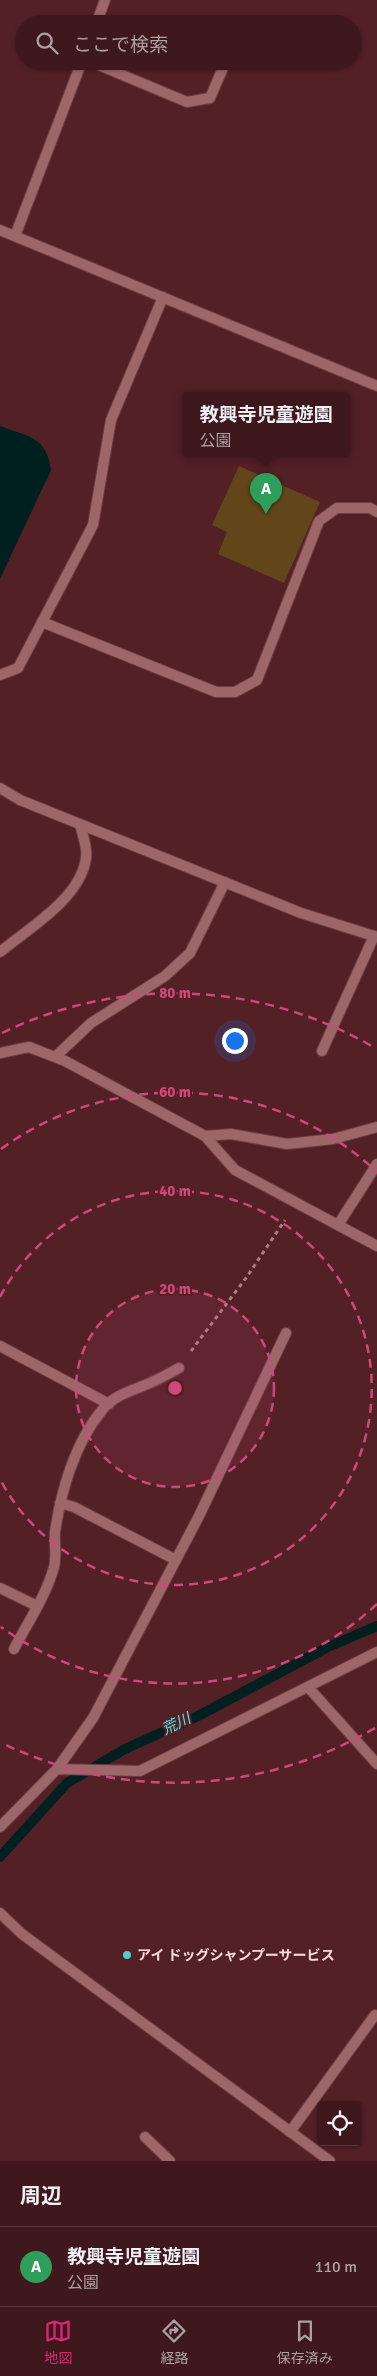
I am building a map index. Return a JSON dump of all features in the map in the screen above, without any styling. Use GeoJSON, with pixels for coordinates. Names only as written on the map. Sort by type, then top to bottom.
{"type":"FeatureCollection","features":[{"type":"Feature","properties":{"kind":"street"},"geometry":{"type":"LineString","coordinates":[[99,15],[105,0]]}},
{"type":"Feature","properties":{"kind":"street"},"geometry":{"type":"LineString","coordinates":[[15,236],[79,70]]}},
{"type":"Feature","properties":{"kind":"street"},"geometry":{"type":"LineString","coordinates":[[111,70],[187,102],[210,98],[222,70]]}},
{"type":"Feature","properties":{"kind":"street"},"geometry":{"type":"LineString","coordinates":[[0,230],[377,386]]}},
{"type":"Feature","properties":{"kind":"street"},"geometry":{"type":"LineString","coordinates":[[0,675],[18,668],[93,525],[111,420],[163,296]]}},
{"type":"Feature","properties":{"kind":"street"},"geometry":{"type":"LineString","coordinates":[[42,622],[216,692],[235,692],[257,680],[319,521],[337,508],[370,508],[377,512]]}},
{"type":"Feature","properties":{"kind":"street"},"geometry":{"type":"LineString","coordinates":[[0,788],[20,800],[301,913],[375,936],[322,1051]]}},
{"type":"Feature","properties":{"kind":"street"},"geometry":{"type":"LineString","coordinates":[[0,952],[64,901],[80,879],[87,857],[80,824]]}},
{"type":"Feature","properties":{"kind":"street"},"geometry":{"type":"LineString","coordinates":[[55,1057],[91,1023],[166,976],[190,952],[225,882]]}},
{"type":"Feature","properties":{"kind":"street"},"geometry":{"type":"LineString","coordinates":[[0,1053],[29,1047],[55,1057],[205,1136],[235,1170],[377,1246]]}},
{"type":"Feature","properties":{"kind":"street"},"geometry":{"type":"LineString","coordinates":[[205,1136],[231,1134],[287,1144],[333,1139],[377,1127]]}},
{"type":"Feature","properties":{"kind":"street"},"geometry":{"type":"LineString","coordinates":[[338,1224],[377,1164]]}},
{"type":"Feature","properties":{"kind":"street"},"geometry":{"type":"LineString","coordinates":[[0,1827],[57,1769],[93,1718],[200,1516],[286,1333]]}},
{"type":"Feature","properties":{"kind":"street"},"geometry":{"type":"LineString","coordinates":[[0,1346],[109,1404]]}},
{"type":"Feature","properties":{"kind":"street"},"geometry":{"type":"LineString","coordinates":[[14,1649],[48,1585],[54,1564],[55,1537],[66,1479],[79,1450],[103,1408],[122,1394],[152,1383],[179,1368]]}},
{"type":"Feature","properties":{"kind":"street"},"geometry":{"type":"LineString","coordinates":[[60,1503],[74,1506],[176,1560]]}},
{"type":"Feature","properties":{"kind":"street"},"geometry":{"type":"LineString","coordinates":[[0,1588],[37,1606]]}},
{"type":"Feature","properties":{"kind":"street"},"geometry":{"type":"LineString","coordinates":[[57,1769],[140,1772],[377,1652]]}},
{"type":"Feature","properties":{"kind":"street"},"geometry":{"type":"LineString","coordinates":[[308,1687],[377,1764]]}},
{"type":"Feature","properties":{"kind":"street"},"geometry":{"type":"LineString","coordinates":[[0,1913],[22,1934],[330,2161]]}},
{"type":"Feature","properties":{"kind":"street"},"geometry":{"type":"LineString","coordinates":[[290,2132],[375,2015]]}},
{"type":"Feature","properties":{"kind":"street"},"geometry":{"type":"LineString","coordinates":[[145,2137],[170,2161]]}},
{"type":"Feature","properties":{"kind":"path"},"geometry":{"type":"LineString","coordinates":[[179,1368],[246,1278],[297,1203]]}},
{"type":"Feature","properties":{"kind":"shaded area"},"geometry":{"type":"Polygon","coordinates":[[[239,466],[320,502],[284,583],[218,554],[227,532],[212,525],[239,466]]]}},
{"type":"Feature","properties":{"kind":"water"},"geometry":{"type":"Polygon","coordinates":[[[0,426],[28,436],[40,444],[49,459],[51,470],[0,579],[0,426]]]}},
{"type":"Feature","properties":{"kind":"waterway","name":"荒川"},"geometry":{"type":"LineString","coordinates":[[0,1857],[67,1783],[125,1749],[198,1716],[328,1647],[377,1626]]}},
{"type":"Feature","properties":{"kind":"place","name":"教興寺児童遊園"},"geometry":{"type":"Point","coordinates":[266,514]}},
{"type":"Feature","properties":{"kind":"place","name":"アイ ドッグシャンプーサービス"},"geometry":{"type":"Point","coordinates":[127,1955]}}]}
